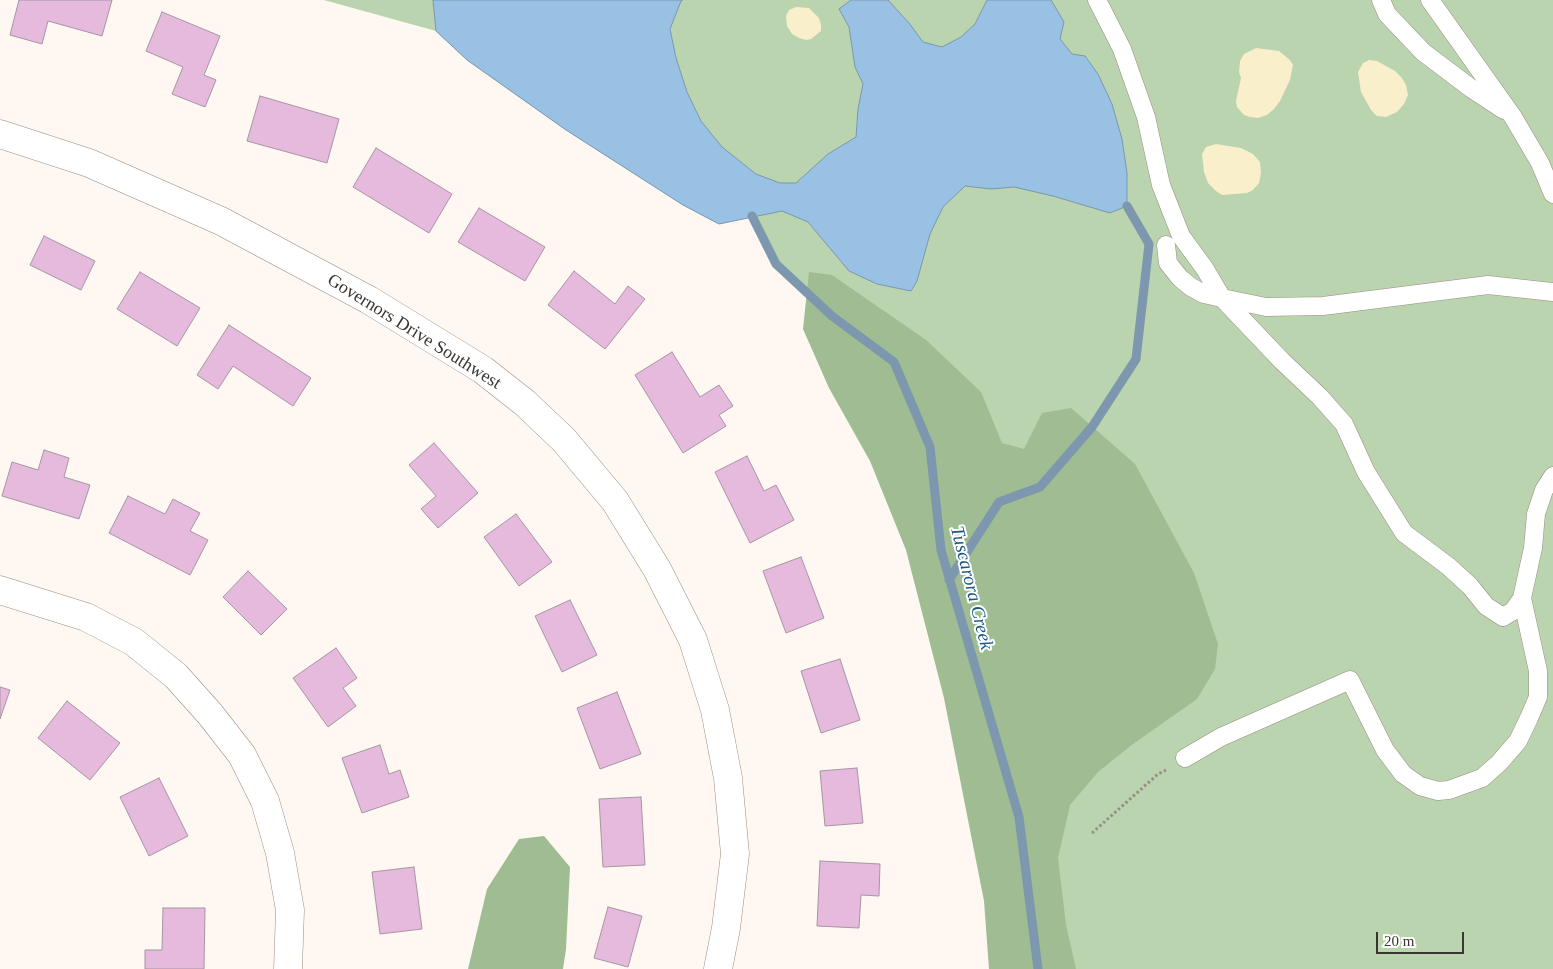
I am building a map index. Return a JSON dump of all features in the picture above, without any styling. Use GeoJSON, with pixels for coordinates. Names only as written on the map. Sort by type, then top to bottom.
{"type":"FeatureCollection","features":[{"type":"Feature","properties":{"kind":"street","name":"Governors Drive Southwest"},"geometry":{"type":"LineString","coordinates":[[0,134],[89,163],[221,221],[360,296],[483,370],[525,403],[564,440],[615,500],[657,570],[693,640],[715,710],[728,778],[735,854],[726,928],[718,969]]}},
{"type":"Feature","properties":{"kind":"street"},"geometry":{"type":"LineString","coordinates":[[0,590],[86,617],[134,642],[176,676],[210,714],[242,755],[265,801],[280,853],[290,910],[288,969]]}},
{"type":"Feature","properties":{"kind":"lane"},"geometry":{"type":"LineString","coordinates":[[1097,0],[1122,49],[1146,117],[1161,185],[1181,236],[1205,269],[1222,298],[1282,361],[1320,397],[1344,424],[1366,472],[1404,533],[1448,566],[1470,586],[1486,606],[1503,617],[1513,611],[1522,598],[1533,548],[1536,514],[1544,490],[1553,476]]}},
{"type":"Feature","properties":{"kind":"lane"},"geometry":{"type":"LineString","coordinates":[[1382,0],[1387,14],[1423,52],[1513,117]]}},
{"type":"Feature","properties":{"kind":"lane"},"geometry":{"type":"LineString","coordinates":[[1430,0],[1513,117],[1540,163],[1553,194]]}},
{"type":"Feature","properties":{"kind":"lane"},"geometry":{"type":"LineString","coordinates":[[1161,185],[1162,244],[1168,263],[1180,278],[1204,294],[1266,307],[1323,306],[1488,285],[1553,292]]}},
{"type":"Feature","properties":{"kind":"lane"},"geometry":{"type":"LineString","coordinates":[[1185,758],[1221,737],[1350,680],[1385,750],[1403,774],[1420,786],[1438,791],[1449,790],[1482,778],[1499,763],[1518,741],[1538,697],[1538,670],[1522,598]]}},
{"type":"Feature","properties":{"kind":"path"},"geometry":{"type":"LineString","coordinates":[[1092,833],[1158,774]]}},
{"type":"Feature","properties":{"kind":"green space"},"geometry":{"type":"Polygon","coordinates":[[[324,0],[1553,0],[1553,969],[1042,969],[832,316],[776,264],[752,216],[719,224],[683,205],[566,130],[467,60],[436,31],[324,0]]]}},
{"type":"Feature","properties":{"kind":"green space"},"geometry":{"type":"Polygon","coordinates":[[[809,272],[832,275],[926,340],[981,392],[1002,443],[1024,449],[1042,413],[1071,408],[1135,464],[1194,573],[1218,644],[1215,669],[1197,699],[1133,744],[1098,772],[1070,805],[1058,858],[1066,925],[1076,969],[989,969],[984,901],[944,698],[906,550],[870,461],[829,388],[803,329],[809,272]]]}},
{"type":"Feature","properties":{"kind":"green space"},"geometry":{"type":"Polygon","coordinates":[[[544,836],[570,867],[566,949],[563,969],[468,969],[487,889],[519,839],[544,836]]]}},
{"type":"Feature","properties":{"kind":"sand"},"geometry":{"type":"Polygon","coordinates":[[[796,7],[809,8],[819,18],[821,31],[811,39],[799,38],[792,34],[787,26],[786,16],[789,10],[796,7]]]}},
{"type":"Feature","properties":{"kind":"sand"},"geometry":{"type":"Polygon","coordinates":[[[1256,48],[1279,51],[1293,65],[1290,80],[1280,101],[1267,115],[1258,118],[1244,115],[1237,107],[1236,101],[1241,78],[1239,72],[1240,61],[1244,54],[1256,48]]]}},
{"type":"Feature","properties":{"kind":"sand"},"geometry":{"type":"Polygon","coordinates":[[[1369,60],[1377,61],[1395,71],[1406,85],[1408,95],[1404,104],[1397,112],[1386,117],[1377,116],[1371,110],[1361,92],[1358,72],[1363,63],[1369,60]]]}},
{"type":"Feature","properties":{"kind":"sand"},"geometry":{"type":"Polygon","coordinates":[[[1216,144],[1241,148],[1253,154],[1260,162],[1261,173],[1259,183],[1253,190],[1247,193],[1222,195],[1208,183],[1204,172],[1202,154],[1206,147],[1216,144]]]}},
{"type":"Feature","properties":{"kind":"water"},"geometry":{"type":"Polygon","coordinates":[[[433,0],[683,0],[670,29],[676,58],[687,92],[701,121],[722,147],[756,174],[780,183],[796,183],[828,154],[856,137],[858,109],[863,84],[855,67],[849,27],[839,9],[851,0],[888,0],[923,42],[942,47],[961,37],[975,24],[987,0],[1051,0],[1064,22],[1060,39],[1072,54],[1085,56],[1098,74],[1112,104],[1122,139],[1127,173],[1127,206],[1110,213],[1053,196],[1014,187],[991,189],[965,186],[943,207],[930,234],[917,281],[911,291],[877,284],[849,271],[808,222],[782,211],[719,224],[683,205],[566,130],[467,60],[436,31],[433,0]]]}},
{"type":"Feature","properties":{"kind":"building"},"geometry":{"type":"Polygon","coordinates":[[[19,0],[112,0],[102,36],[48,21],[42,44],[10,35],[19,0]]]}},
{"type":"Feature","properties":{"kind":"building"},"geometry":{"type":"Polygon","coordinates":[[[162,12],[220,36],[204,75],[216,80],[205,107],[172,94],[183,67],[146,51],[162,12]]]}},
{"type":"Feature","properties":{"kind":"building"},"geometry":{"type":"Polygon","coordinates":[[[260,96],[339,119],[327,163],[247,141],[260,96]]]}},
{"type":"Feature","properties":{"kind":"building"},"geometry":{"type":"Polygon","coordinates":[[[376,148],[452,194],[429,233],[353,187],[376,148]]]}},
{"type":"Feature","properties":{"kind":"building"},"geometry":{"type":"Polygon","coordinates":[[[479,208],[545,247],[525,281],[458,242],[479,208]]]}},
{"type":"Feature","properties":{"kind":"building"},"geometry":{"type":"Polygon","coordinates":[[[44,236],[95,261],[81,290],[30,265],[44,236]]]}},
{"type":"Feature","properties":{"kind":"building"},"geometry":{"type":"Polygon","coordinates":[[[574,271],[615,304],[628,286],[645,299],[605,349],[548,305],[574,271]]]}},
{"type":"Feature","properties":{"kind":"building"},"geometry":{"type":"Polygon","coordinates":[[[140,272],[200,308],[177,346],[117,309],[140,272]]]}},
{"type":"Feature","properties":{"kind":"building"},"geometry":{"type":"Polygon","coordinates":[[[229,325],[311,378],[293,406],[233,366],[218,389],[197,375],[229,325]]]}},
{"type":"Feature","properties":{"kind":"building"},"geometry":{"type":"Polygon","coordinates":[[[672,352],[700,397],[719,385],[733,406],[719,415],[726,426],[683,453],[635,375],[672,352]]]}},
{"type":"Feature","properties":{"kind":"building"},"geometry":{"type":"Polygon","coordinates":[[[434,443],[478,493],[438,528],[421,509],[436,496],[409,465],[434,443]]]}},
{"type":"Feature","properties":{"kind":"building"},"geometry":{"type":"Polygon","coordinates":[[[44,450],[69,458],[64,477],[90,485],[79,519],[2,496],[12,462],[38,470],[44,450]]]}},
{"type":"Feature","properties":{"kind":"building"},"geometry":{"type":"Polygon","coordinates":[[[747,456],[764,491],[776,485],[794,520],[750,543],[715,472],[747,456]]]}},
{"type":"Feature","properties":{"kind":"building"},"geometry":{"type":"Polygon","coordinates":[[[128,496],[165,514],[173,499],[200,513],[190,531],[208,540],[190,575],[109,533],[128,496]]]}},
{"type":"Feature","properties":{"kind":"building"},"geometry":{"type":"Polygon","coordinates":[[[516,514],[552,562],[519,586],[484,537],[516,514]]]}},
{"type":"Feature","properties":{"kind":"building"},"geometry":{"type":"Polygon","coordinates":[[[801,557],[824,618],[786,633],[763,571],[801,557]]]}},
{"type":"Feature","properties":{"kind":"building"},"geometry":{"type":"Polygon","coordinates":[[[248,571],[287,609],[261,635],[223,597],[248,571]]]}},
{"type":"Feature","properties":{"kind":"building"},"geometry":{"type":"Polygon","coordinates":[[[570,600],[597,655],[562,672],[535,616],[570,600]]]}},
{"type":"Feature","properties":{"kind":"building"},"geometry":{"type":"Polygon","coordinates":[[[336,648],[357,678],[343,688],[356,706],[328,727],[293,678],[336,648]]]}},
{"type":"Feature","properties":{"kind":"building"},"geometry":{"type":"Polygon","coordinates":[[[840,659],[860,720],[821,733],[801,671],[840,659]]]}},
{"type":"Feature","properties":{"kind":"building"},"geometry":{"type":"Polygon","coordinates":[[[0,687],[10,690],[0,719],[0,687]]]}},
{"type":"Feature","properties":{"kind":"building"},"geometry":{"type":"Polygon","coordinates":[[[617,692],[641,754],[600,769],[577,708],[617,692]]]}},
{"type":"Feature","properties":{"kind":"building"},"geometry":{"type":"Polygon","coordinates":[[[67,701],[120,743],[90,780],[38,738],[67,701]]]}},
{"type":"Feature","properties":{"kind":"building"},"geometry":{"type":"Polygon","coordinates":[[[380,745],[389,774],[400,770],[409,797],[362,813],[342,758],[380,745]]]}},
{"type":"Feature","properties":{"kind":"building"},"geometry":{"type":"Polygon","coordinates":[[[857,768],[863,823],[825,826],[820,771],[857,768]]]}},
{"type":"Feature","properties":{"kind":"building"},"geometry":{"type":"Polygon","coordinates":[[[159,778],[188,836],[149,856],[120,797],[159,778]]]}},
{"type":"Feature","properties":{"kind":"building"},"geometry":{"type":"Polygon","coordinates":[[[641,797],[645,865],[603,867],[599,799],[641,797]]]}},
{"type":"Feature","properties":{"kind":"building"},"geometry":{"type":"Polygon","coordinates":[[[820,861],[880,864],[879,896],[861,895],[859,928],[817,926],[820,861]]]}},
{"type":"Feature","properties":{"kind":"building"},"geometry":{"type":"Polygon","coordinates":[[[414,867],[422,929],[380,934],[372,872],[414,867]]]}},
{"type":"Feature","properties":{"kind":"building"},"geometry":{"type":"Polygon","coordinates":[[[608,907],[642,916],[628,967],[594,958],[608,907]]]}},
{"type":"Feature","properties":{"kind":"building"},"geometry":{"type":"Polygon","coordinates":[[[163,908],[205,908],[204,969],[145,969],[145,950],[162,950],[163,908]]]}},
{"type":"Feature","properties":{"kind":"waterway"},"geometry":{"type":"LineString","coordinates":[[949,580],[999,502],[1040,487],[1092,427],[1136,359],[1149,244],[1127,206]]}},
{"type":"Feature","properties":{"kind":"waterway","name":"Tuscarora Creek"},"geometry":{"type":"LineString","coordinates":[[752,216],[776,264],[832,316],[894,362],[930,447],[941,550],[1019,817],[1038,969]]}}]}
